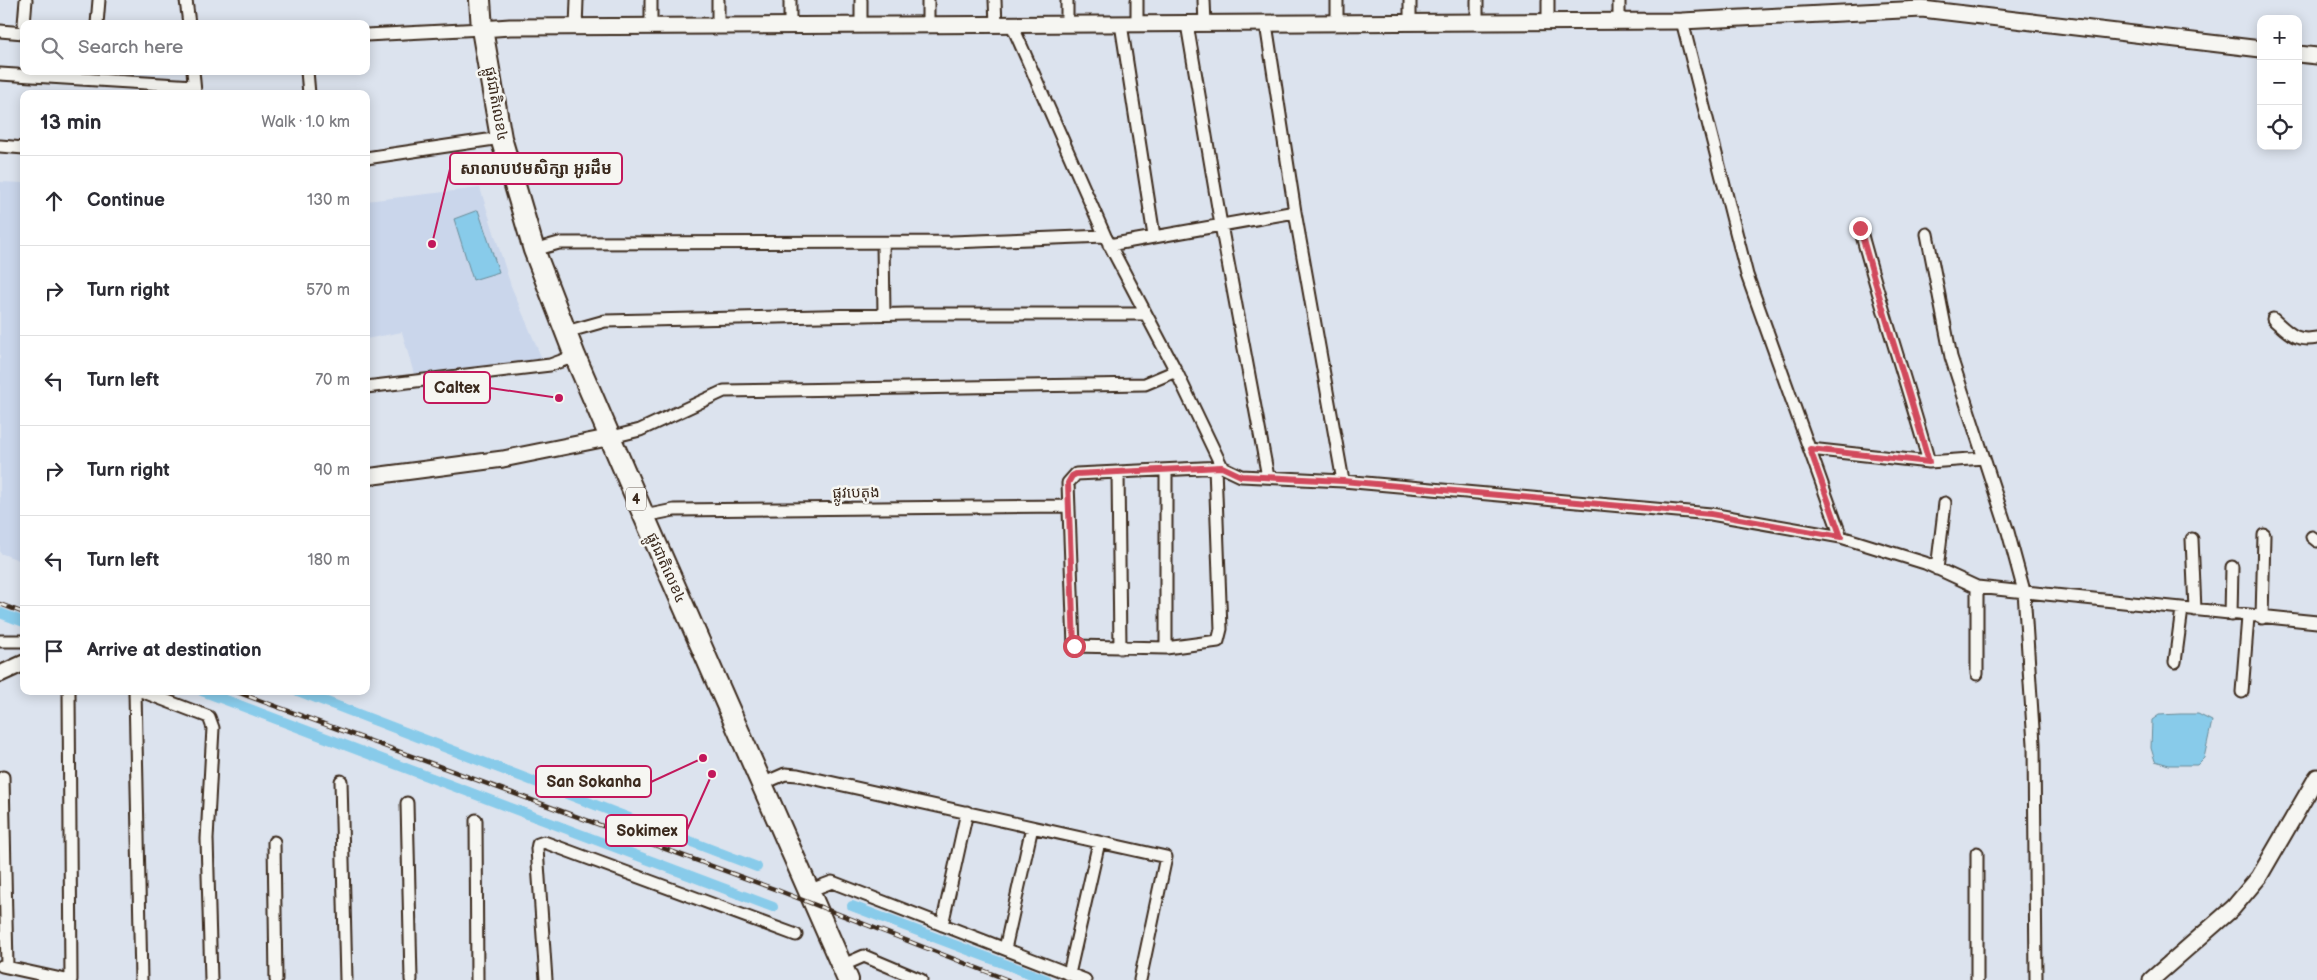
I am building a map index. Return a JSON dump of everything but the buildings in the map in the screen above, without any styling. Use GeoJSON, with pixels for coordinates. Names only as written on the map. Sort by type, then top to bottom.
{"type":"FeatureCollection","features":[{"type":"Feature","properties":{"kind":"highway","name":"ផ្លូវជាតិលេខ៤"},"geometry":{"type":"LineString","coordinates":[[480,0],[482,29],[501,138],[534,250],[575,356],[612,437],[644,516],[844,973]]}},
{"type":"Feature","properties":{"kind":"street"},"geometry":{"type":"LineString","coordinates":[[24,20],[26,0]]}},
{"type":"Feature","properties":{"kind":"street"},"geometry":{"type":"LineString","coordinates":[[97,20],[99,0]]}},
{"type":"Feature","properties":{"kind":"street"},"geometry":{"type":"LineString","coordinates":[[182,0],[188,20]]}},
{"type":"Feature","properties":{"kind":"street"},"geometry":{"type":"LineString","coordinates":[[576,28],[577,0]]}},
{"type":"Feature","properties":{"kind":"street"},"geometry":{"type":"LineString","coordinates":[[650,27],[651,0]]}},
{"type":"Feature","properties":{"kind":"street"},"geometry":{"type":"LineString","coordinates":[[718,0],[718,27]]}},
{"type":"Feature","properties":{"kind":"street"},"geometry":{"type":"LineString","coordinates":[[790,0],[790,26]]}},
{"type":"Feature","properties":{"kind":"street"},"geometry":{"type":"LineString","coordinates":[[861,0],[861,26]]}},
{"type":"Feature","properties":{"kind":"street"},"geometry":{"type":"LineString","coordinates":[[928,0],[928,26]]}},
{"type":"Feature","properties":{"kind":"street"},"geometry":{"type":"LineString","coordinates":[[996,0],[996,25]]}},
{"type":"Feature","properties":{"kind":"street"},"geometry":{"type":"LineString","coordinates":[[1067,0],[1067,25]]}},
{"type":"Feature","properties":{"kind":"street"},"geometry":{"type":"LineString","coordinates":[[1137,0],[1137,24]]}},
{"type":"Feature","properties":{"kind":"street"},"geometry":{"type":"LineString","coordinates":[[1204,0],[1205,24]]}},
{"type":"Feature","properties":{"kind":"street"},"geometry":{"type":"LineString","coordinates":[[1337,23],[1338,0]]}},
{"type":"Feature","properties":{"kind":"street"},"geometry":{"type":"LineString","coordinates":[[1410,0],[1410,22]]}},
{"type":"Feature","properties":{"kind":"street"},"geometry":{"type":"LineString","coordinates":[[1477,0],[1477,22]]}},
{"type":"Feature","properties":{"kind":"street"},"geometry":{"type":"LineString","coordinates":[[1548,0],[1548,22]]}},
{"type":"Feature","properties":{"kind":"street"},"geometry":{"type":"LineString","coordinates":[[1619,0],[1619,21]]}},
{"type":"Feature","properties":{"kind":"street"},"geometry":{"type":"LineString","coordinates":[[370,35],[510,27],[1682,21],[1921,5],[2257,48]]}},
{"type":"Feature","properties":{"kind":"street"},"geometry":{"type":"LineString","coordinates":[[1682,21],[1747,275],[1841,537]]}},
{"type":"Feature","properties":{"kind":"street"},"geometry":{"type":"LineString","coordinates":[[1121,24],[1154,236]]}},
{"type":"Feature","properties":{"kind":"street"},"geometry":{"type":"LineString","coordinates":[[1187,24],[1221,224],[1268,477]]}},
{"type":"Feature","properties":{"kind":"street"},"geometry":{"type":"LineString","coordinates":[[1266,24],[1295,212],[1343,481]]}},
{"type":"Feature","properties":{"kind":"street"},"geometry":{"type":"LineString","coordinates":[[1012,25],[1107,240],[1176,371],[1218,467],[1220,637],[1218,641],[1210,644],[1166,648],[1078,647],[1073,642],[1068,483],[1072,476],[1076,474],[1218,467],[1241,476],[1343,481],[1711,514],[1841,537],[1925,562],[1977,587],[2248,617],[2317,622]]}},
{"type":"Feature","properties":{"kind":"street"},"geometry":{"type":"LineString","coordinates":[[0,31],[20,32]]}},
{"type":"Feature","properties":{"kind":"street"},"geometry":{"type":"LineString","coordinates":[[2302,54],[2317,56]]}},
{"type":"Feature","properties":{"kind":"street"},"geometry":{"type":"LineString","coordinates":[[0,74],[195,90],[193,75]]}},
{"type":"Feature","properties":{"kind":"street"},"geometry":{"type":"LineString","coordinates":[[307,75],[309,90]]}},
{"type":"Feature","properties":{"kind":"street"},"geometry":{"type":"LineString","coordinates":[[370,157],[501,138]]}},
{"type":"Feature","properties":{"kind":"street"},"geometry":{"type":"LineString","coordinates":[[0,146],[20,148]]}},
{"type":"Feature","properties":{"kind":"street"},"geometry":{"type":"LineString","coordinates":[[534,250],[559,243],[883,243],[1107,240],[1154,236],[1295,212]]}},
{"type":"Feature","properties":{"kind":"street"},"geometry":{"type":"LineString","coordinates":[[1860,228],[1881,306],[1929,462]]}},
{"type":"Feature","properties":{"kind":"street"},"geometry":{"type":"LineString","coordinates":[[1928,234],[1951,356],[2013,546],[2024,591],[2034,744],[2036,980]]}},
{"type":"Feature","properties":{"kind":"street"},"geometry":{"type":"LineString","coordinates":[[883,243],[884,314]]}},
{"type":"Feature","properties":{"kind":"street"},"geometry":{"type":"LineString","coordinates":[[566,332],[605,321],[884,314],[1145,314]]}},
{"type":"Feature","properties":{"kind":"street"},"geometry":{"type":"LineString","coordinates":[[2273,319],[2298,339],[2317,338]]}},
{"type":"Feature","properties":{"kind":"street"},"geometry":{"type":"LineString","coordinates":[[370,387],[550,365],[575,356]]}},
{"type":"Feature","properties":{"kind":"street"},"geometry":{"type":"LineString","coordinates":[[370,476],[503,459],[612,437],[640,430],[724,391],[1145,384],[1176,371]]}},
{"type":"Feature","properties":{"kind":"street"},"geometry":{"type":"LineString","coordinates":[[1810,449],[1929,462],[1984,458]]}},
{"type":"Feature","properties":{"kind":"street"},"geometry":{"type":"LineString","coordinates":[[1166,470],[1166,648]]}},
{"type":"Feature","properties":{"kind":"street"},"geometry":{"type":"LineString","coordinates":[[1118,472],[1120,648]]}},
{"type":"Feature","properties":{"kind":"street"},"geometry":{"type":"LineString","coordinates":[[1937,569],[1945,503]]}},
{"type":"Feature","properties":{"kind":"street","name":"ផ្លូវបេតុង"},"geometry":{"type":"LineString","coordinates":[[644,516],[674,510],[1069,506]]}},
{"type":"Feature","properties":{"kind":"street"},"geometry":{"type":"LineString","coordinates":[[2262,618],[2264,535]]}},
{"type":"Feature","properties":{"kind":"street"},"geometry":{"type":"LineString","coordinates":[[2192,539],[2195,610]]}},
{"type":"Feature","properties":{"kind":"street"},"geometry":{"type":"LineString","coordinates":[[2231,615],[2232,567]]}},
{"type":"Feature","properties":{"kind":"street"},"geometry":{"type":"LineString","coordinates":[[1977,587],[1977,674]]}},
{"type":"Feature","properties":{"kind":"street"},"geometry":{"type":"LineString","coordinates":[[2175,662],[2182,609]]}},
{"type":"Feature","properties":{"kind":"street"},"geometry":{"type":"LineString","coordinates":[[2242,692],[2248,617]]}},
{"type":"Feature","properties":{"kind":"street"},"geometry":{"type":"LineString","coordinates":[[0,641],[20,641]]}},
{"type":"Feature","properties":{"kind":"street"},"geometry":{"type":"LineString","coordinates":[[0,674],[20,665]]}},
{"type":"Feature","properties":{"kind":"street"},"geometry":{"type":"LineString","coordinates":[[69,695],[71,980]]}},
{"type":"Feature","properties":{"kind":"street"},"geometry":{"type":"LineString","coordinates":[[135,695],[141,980]]}},
{"type":"Feature","properties":{"kind":"street"},"geometry":{"type":"LineString","coordinates":[[151,695],[209,718],[214,728],[207,838],[210,980]]}},
{"type":"Feature","properties":{"kind":"street"},"geometry":{"type":"LineString","coordinates":[[762,784],[785,774],[798,775],[1166,857],[1140,980]]}},
{"type":"Feature","properties":{"kind":"street"},"geometry":{"type":"LineString","coordinates":[[4,777],[4,966],[22,975],[66,980]]}},
{"type":"Feature","properties":{"kind":"street"},"geometry":{"type":"LineString","coordinates":[[2151,980],[2233,908],[2259,877],[2317,777]]}},
{"type":"Feature","properties":{"kind":"street"},"geometry":{"type":"LineString","coordinates":[[341,781],[346,980]]}},
{"type":"Feature","properties":{"kind":"street"},"geometry":{"type":"LineString","coordinates":[[407,803],[411,980]]}},
{"type":"Feature","properties":{"kind":"street"},"geometry":{"type":"LineString","coordinates":[[942,925],[967,812]]}},
{"type":"Feature","properties":{"kind":"street"},"geometry":{"type":"LineString","coordinates":[[476,820],[477,980]]}},
{"type":"Feature","properties":{"kind":"street"},"geometry":{"type":"LineString","coordinates":[[1005,949],[1032,827]]}},
{"type":"Feature","properties":{"kind":"street"},"geometry":{"type":"LineString","coordinates":[[274,842],[276,980]]}},
{"type":"Feature","properties":{"kind":"street"},"geometry":{"type":"LineString","coordinates":[[546,980],[537,849],[538,844],[544,842],[796,935]]}},
{"type":"Feature","properties":{"kind":"street"},"geometry":{"type":"LineString","coordinates":[[1069,974],[1099,842]]}},
{"type":"Feature","properties":{"kind":"street"},"geometry":{"type":"LineString","coordinates":[[1977,853],[1977,980]]}},
{"type":"Feature","properties":{"kind":"street"},"geometry":{"type":"LineString","coordinates":[[808,891],[832,882],[1085,980]]}},
{"type":"Feature","properties":{"kind":"street"},"geometry":{"type":"LineString","coordinates":[[844,973],[864,956],[921,980]]}},
{"type":"Feature","properties":{"kind":"shaded area"},"geometry":{"type":"Polygon","coordinates":[[[0,182],[20,183],[20,560],[0,553],[0,182]]]}},
{"type":"Feature","properties":{"kind":"shaded area"},"geometry":{"type":"Polygon","coordinates":[[[480,188],[511,286],[542,359],[414,374],[402,332],[370,338],[370,201],[480,188]]]}},
{"type":"Feature","properties":{"kind":"water"},"geometry":{"type":"Polygon","coordinates":[[[478,210],[499,272],[473,280],[454,219],[478,210]]]}},
{"type":"Feature","properties":{"kind":"water"},"geometry":{"type":"Polygon","coordinates":[[[2198,714],[2212,721],[2204,758],[2197,765],[2169,765],[2155,761],[2151,748],[2152,720],[2159,715],[2198,714]]]}},
{"type":"Feature","properties":{"kind":"waterway"},"geometry":{"type":"LineString","coordinates":[[0,613],[20,620]]}},
{"type":"Feature","properties":{"kind":"waterway"},"geometry":{"type":"LineString","coordinates":[[213,695],[773,907]]}},
{"type":"Feature","properties":{"kind":"waterway"},"geometry":{"type":"LineString","coordinates":[[308,695],[757,867]]}},
{"type":"Feature","properties":{"kind":"waterway"},"geometry":{"type":"LineString","coordinates":[[852,906],[1047,980]]}},
{"type":"Feature","properties":{"kind":"railway"},"geometry":{"type":"LineString","coordinates":[[0,604],[20,612]]}},
{"type":"Feature","properties":{"kind":"railway"},"geometry":{"type":"LineString","coordinates":[[245,695],[777,890],[1008,980]]}},
{"type":"Feature","properties":{"kind":"place","name":"សាលាបឋមសិក្សា អូរដឹម"},"geometry":{"type":"Point","coordinates":[432,244]}},
{"type":"Feature","properties":{"kind":"place","name":"Caltex"},"geometry":{"type":"Point","coordinates":[559,398]}},
{"type":"Feature","properties":{"kind":"place","name":"San Sokanha"},"geometry":{"type":"Point","coordinates":[703,758]}},
{"type":"Feature","properties":{"kind":"place","name":"Sokimex"},"geometry":{"type":"Point","coordinates":[712,774]}},
{"type":"Feature","properties":{"kind":"route"},"geometry":{"type":"LineString","coordinates":[[1074,646],[1072,635],[1068,483],[1072,476],[1076,474],[1222,467],[1230,473],[1241,476],[1343,481],[1358,484],[1613,504],[1711,514],[1841,537],[1810,449],[1929,462],[1881,306],[1860,228]]}}]}
